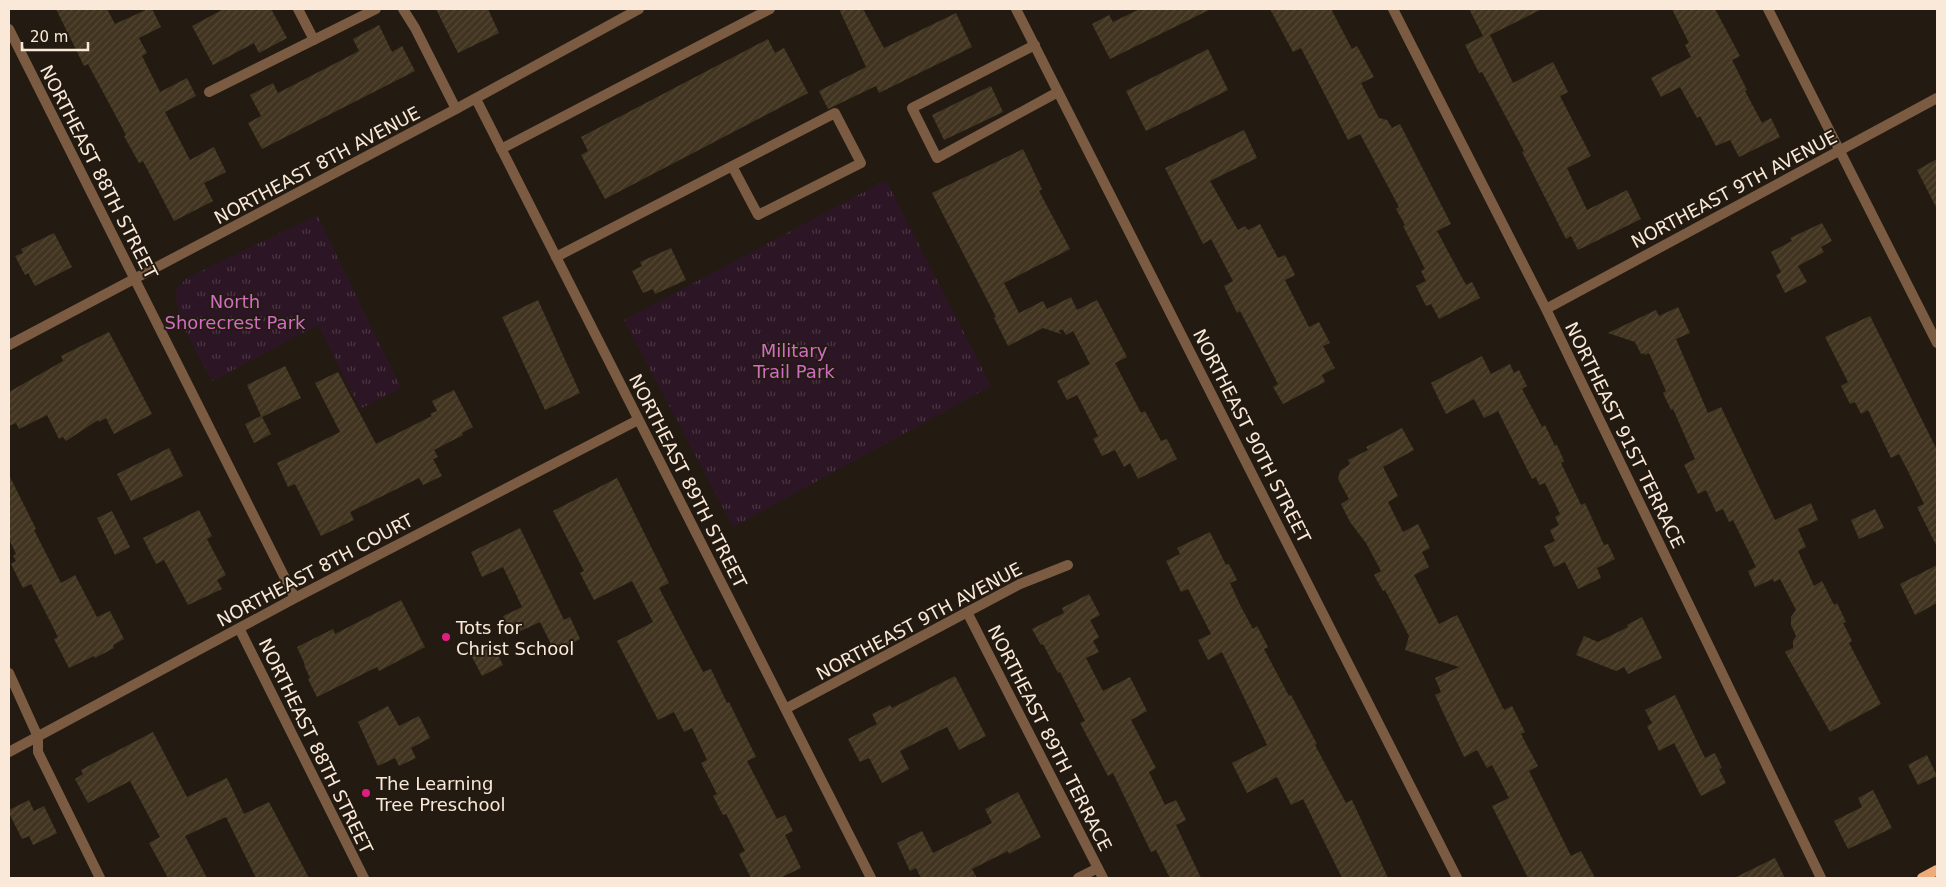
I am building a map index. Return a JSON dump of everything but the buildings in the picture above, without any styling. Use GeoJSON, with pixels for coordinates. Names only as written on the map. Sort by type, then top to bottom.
{"type":"FeatureCollection","features":[{"type":"Feature","properties":{"kind":"street"},"geometry":{"type":"LineString","coordinates":[[298,9],[314,40]]}},
{"type":"Feature","properties":{"kind":"street"},"geometry":{"type":"LineString","coordinates":[[209,92],[376,9]]}},
{"type":"Feature","properties":{"kind":"street"},"geometry":{"type":"LineString","coordinates":[[403,9],[415,28],[456,109]]}},
{"type":"Feature","properties":{"kind":"street","name":"NORTHEAST 8TH AVENUE"},"geometry":{"type":"LineString","coordinates":[[9,345],[476,99],[639,9]]}},
{"type":"Feature","properties":{"kind":"street"},"geometry":{"type":"LineString","coordinates":[[501,150],[770,9]]}},
{"type":"Feature","properties":{"kind":"street","name":"NORTHEAST 90TH STREET"},"geometry":{"type":"LineString","coordinates":[[1016,9],[1457,878]]}},
{"type":"Feature","properties":{"kind":"street","name":"NORTHEAST 91ST TERRACE"},"geometry":{"type":"LineString","coordinates":[[1393,9],[1546,309],[1821,878]]}},
{"type":"Feature","properties":{"kind":"street"},"geometry":{"type":"LineString","coordinates":[[1768,9],[1937,343]]}},
{"type":"Feature","properties":{"kind":"street","name":"NORTHEAST 88TH STREET"},"geometry":{"type":"LineString","coordinates":[[9,29],[295,598]]}},
{"type":"Feature","properties":{"kind":"street"},"geometry":{"type":"LineString","coordinates":[[1035,45],[912,108],[916,117],[937,158],[1058,92]]}},
{"type":"Feature","properties":{"kind":"street","name":"NORTHEAST 9TH AVENUE"},"geometry":{"type":"LineString","coordinates":[[1546,309],[1937,98]]}},
{"type":"Feature","properties":{"kind":"street","name":"NORTHEAST 89TH STREET"},"geometry":{"type":"LineString","coordinates":[[476,99],[871,878]]}},
{"type":"Feature","properties":{"kind":"street"},"geometry":{"type":"LineString","coordinates":[[556,258],[732,166],[835,113],[861,163],[758,215],[732,166]]}},
{"type":"Feature","properties":{"kind":"street","name":"NORTHEAST 8TH COURT"},"geometry":{"type":"LineString","coordinates":[[9,752],[295,598],[638,420]]}},
{"type":"Feature","properties":{"kind":"street","name":"NORTHEAST 9TH AVENUE"},"geometry":{"type":"LineString","coordinates":[[786,708],[1020,584],[1068,565]]}},
{"type":"Feature","properties":{"kind":"street","name":"NORTHEAST 89TH TERRACE"},"geometry":{"type":"LineString","coordinates":[[967,612],[1103,878]]}},
{"type":"Feature","properties":{"kind":"street","name":"NORTHEAST 88TH STREET"},"geometry":{"type":"LineString","coordinates":[[239,628],[364,878]]}},
{"type":"Feature","properties":{"kind":"street"},"geometry":{"type":"LineString","coordinates":[[9,673],[38,736],[38,752],[100,878]]}},
{"type":"Feature","properties":{"kind":"street"},"geometry":{"type":"LineString","coordinates":[[1078,878],[1098,868]]}},
{"type":"Feature","properties":{"kind":"street"},"geometry":{"type":"LineString","coordinates":[[1922,878],[1937,870]]}},
{"type":"Feature","properties":{"kind":"green space","name":"Military Trail Park"},"geometry":{"type":"Polygon","coordinates":[[[886,180],[991,386],[733,527],[624,320],[886,180]]]}},
{"type":"Feature","properties":{"kind":"green space","name":"North Shorecrest Park"},"geometry":{"type":"Polygon","coordinates":[[[317,215],[401,388],[360,409],[318,325],[212,381],[179,315],[177,289],[187,278],[317,215]]]}},
{"type":"Feature","properties":{"kind":"place","name":"Tots for Christ School"},"geometry":{"type":"Point","coordinates":[446,637]}},
{"type":"Feature","properties":{"kind":"place","name":"The Learning Tree Preschool"},"geometry":{"type":"Point","coordinates":[366,793]}}]}
